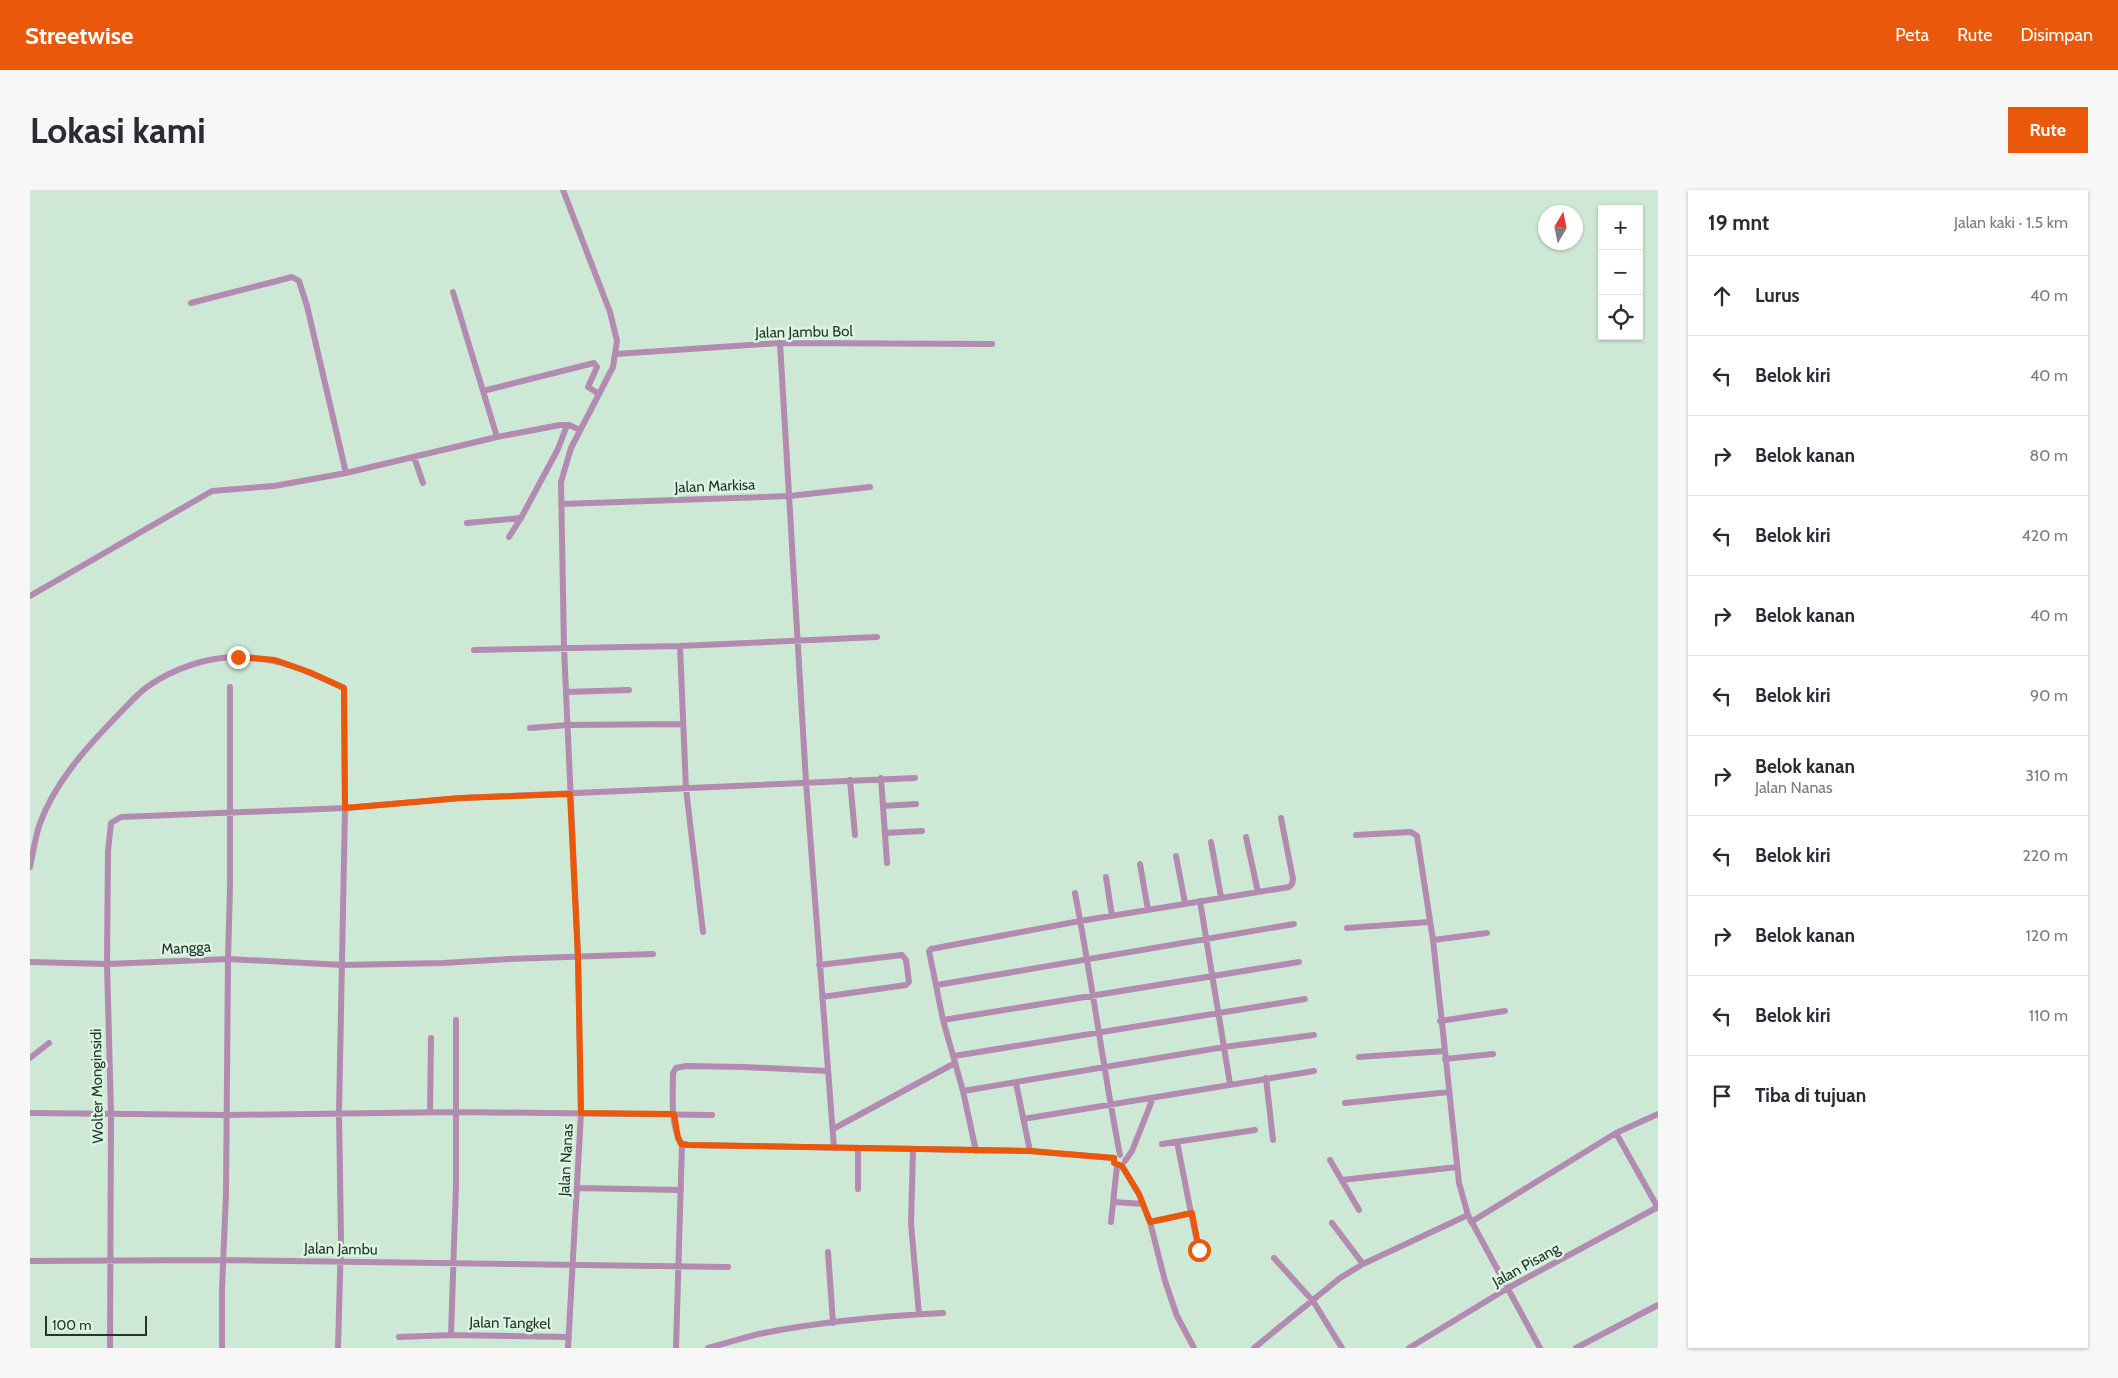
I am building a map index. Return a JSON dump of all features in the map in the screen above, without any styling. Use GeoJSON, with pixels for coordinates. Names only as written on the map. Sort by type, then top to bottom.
{"type":"FeatureCollection","features":[{"type":"Feature","properties":{"kind":"street"},"geometry":{"type":"LineString","coordinates":[[509,537],[558,448],[599,394],[613,367],[616,354],[617,341],[610,312],[563,190]]}},
{"type":"Feature","properties":{"kind":"street"},"geometry":{"type":"LineString","coordinates":[[191,303],[292,277],[299,281],[307,306],[346,473]]}},
{"type":"Feature","properties":{"kind":"street"},"geometry":{"type":"LineString","coordinates":[[453,292],[497,437]]}},
{"type":"Feature","properties":{"kind":"street"},"geometry":{"type":"LineString","coordinates":[[780,343],[806,782],[834,1148]]}},
{"type":"Feature","properties":{"kind":"street","name":"Jalan Jambu Bol"},"geometry":{"type":"LineString","coordinates":[[616,354],[780,343],[992,344]]}},
{"type":"Feature","properties":{"kind":"street"},"geometry":{"type":"LineString","coordinates":[[483,391],[594,363],[597,367],[588,388],[599,394]]}},
{"type":"Feature","properties":{"kind":"street"},"geometry":{"type":"LineString","coordinates":[[30,596],[212,491],[274,486],[346,473],[497,437],[573,427]]}},
{"type":"Feature","properties":{"kind":"street","name":"Jalan Nanas"},"geometry":{"type":"LineString","coordinates":[[568,1348],[581,1113],[578,957],[567,725],[560,504],[561,482],[573,427]]}},
{"type":"Feature","properties":{"kind":"street"},"geometry":{"type":"LineString","coordinates":[[414,457],[423,483]]}},
{"type":"Feature","properties":{"kind":"street","name":"Jalan Markisa"},"geometry":{"type":"LineString","coordinates":[[560,504],[790,496],[870,487]]}},
{"type":"Feature","properties":{"kind":"street"},"geometry":{"type":"LineString","coordinates":[[467,523],[521,518]]}},
{"type":"Feature","properties":{"kind":"street"},"geometry":{"type":"LineString","coordinates":[[474,650],[680,646],[877,637]]}},
{"type":"Feature","properties":{"kind":"street"},"geometry":{"type":"LineString","coordinates":[[680,646],[686,789],[703,932]]}},
{"type":"Feature","properties":{"kind":"street"},"geometry":{"type":"LineString","coordinates":[[30,867],[39,826],[53,796],[67,774],[93,741],[147,687],[180,668],[238,657],[275,660],[309,672],[344,688],[345,808],[339,1113],[340,1261],[338,1348]]}},
{"type":"Feature","properties":{"kind":"street"},"geometry":{"type":"LineString","coordinates":[[222,1348],[222,1260],[226,1194],[230,887],[230,687]]}},
{"type":"Feature","properties":{"kind":"street"},"geometry":{"type":"LineString","coordinates":[[566,692],[629,690]]}},
{"type":"Feature","properties":{"kind":"street"},"geometry":{"type":"LineString","coordinates":[[530,728],[567,725],[683,724]]}},
{"type":"Feature","properties":{"kind":"street"},"geometry":{"type":"LineString","coordinates":[[881,778],[887,863]]}},
{"type":"Feature","properties":{"kind":"street"},"geometry":{"type":"LineString","coordinates":[[230,812],[345,808],[461,798],[914,778]]}},
{"type":"Feature","properties":{"kind":"street"},"geometry":{"type":"LineString","coordinates":[[850,780],[855,836]]}},
{"type":"Feature","properties":{"kind":"street"},"geometry":{"type":"LineString","coordinates":[[883,806],[916,804]]}},
{"type":"Feature","properties":{"kind":"street","name":"Wolter Monginsidi"},"geometry":{"type":"LineString","coordinates":[[110,1348],[110,1113],[107,964],[108,851],[111,823],[121,818],[230,812]]}},
{"type":"Feature","properties":{"kind":"street"},"geometry":{"type":"LineString","coordinates":[[976,1150],[955,1059],[943,1020],[930,953],[931,949],[1080,921],[1289,887],[1292,884],[1293,878],[1281,818]]}},
{"type":"Feature","properties":{"kind":"street"},"geometry":{"type":"LineString","coordinates":[[885,833],[922,831]]}},
{"type":"Feature","properties":{"kind":"street"},"geometry":{"type":"LineString","coordinates":[[1356,835],[1416,833],[1433,940],[1457,1167],[1468,1215],[1540,1348]]}},
{"type":"Feature","properties":{"kind":"street"},"geometry":{"type":"LineString","coordinates":[[1246,838],[1258,892]]}},
{"type":"Feature","properties":{"kind":"street"},"geometry":{"type":"LineString","coordinates":[[1211,842],[1221,897]]}},
{"type":"Feature","properties":{"kind":"street"},"geometry":{"type":"LineString","coordinates":[[1176,856],[1185,903]]}},
{"type":"Feature","properties":{"kind":"street"},"geometry":{"type":"LineString","coordinates":[[1140,864],[1148,910]]}},
{"type":"Feature","properties":{"kind":"street"},"geometry":{"type":"LineString","coordinates":[[1106,878],[1112,916]]}},
{"type":"Feature","properties":{"kind":"street"},"geometry":{"type":"LineString","coordinates":[[1075,893],[1099,1031],[1117,1156],[1143,1204],[1150,1222],[1174,1308],[1181,1327],[1194,1348]]}},
{"type":"Feature","properties":{"kind":"street"},"geometry":{"type":"LineString","coordinates":[[1200,901],[1230,1084]]}},
{"type":"Feature","properties":{"kind":"street"},"geometry":{"type":"LineString","coordinates":[[1347,928],[1429,922]]}},
{"type":"Feature","properties":{"kind":"street"},"geometry":{"type":"LineString","coordinates":[[936,985],[1294,924]]}},
{"type":"Feature","properties":{"kind":"street"},"geometry":{"type":"LineString","coordinates":[[1433,940],[1488,933]]}},
{"type":"Feature","properties":{"kind":"street","name":"Mangga"},"geometry":{"type":"LineString","coordinates":[[30,962],[107,964],[228,958],[343,965],[443,963],[653,954]]}},
{"type":"Feature","properties":{"kind":"street"},"geometry":{"type":"LineString","coordinates":[[819,964],[902,955],[906,960],[908,982],[906,985],[822,997]]}},
{"type":"Feature","properties":{"kind":"street"},"geometry":{"type":"LineString","coordinates":[[943,1020],[1299,962]]}},
{"type":"Feature","properties":{"kind":"street"},"geometry":{"type":"LineString","coordinates":[[833,1129],[955,1059],[1099,1031],[1304,999]]}},
{"type":"Feature","properties":{"kind":"street"},"geometry":{"type":"LineString","coordinates":[[1440,1020],[1505,1011]]}},
{"type":"Feature","properties":{"kind":"street"},"geometry":{"type":"LineString","coordinates":[[451,1334],[455,1264],[456,1020]]}},
{"type":"Feature","properties":{"kind":"street"},"geometry":{"type":"LineString","coordinates":[[963,1091],[1224,1047],[1314,1034]]}},
{"type":"Feature","properties":{"kind":"street"},"geometry":{"type":"LineString","coordinates":[[430,1113],[431,1038]]}},
{"type":"Feature","properties":{"kind":"street"},"geometry":{"type":"LineString","coordinates":[[30,1058],[49,1043]]}},
{"type":"Feature","properties":{"kind":"street"},"geometry":{"type":"LineString","coordinates":[[1359,1057],[1445,1051]]}},
{"type":"Feature","properties":{"kind":"street"},"geometry":{"type":"LineString","coordinates":[[1446,1059],[1493,1054]]}},
{"type":"Feature","properties":{"kind":"street"},"geometry":{"type":"LineString","coordinates":[[676,1348],[680,1266],[682,1144],[678,1138],[674,1114],[673,1073],[676,1068],[686,1066],[828,1071]]}},
{"type":"Feature","properties":{"kind":"street"},"geometry":{"type":"LineString","coordinates":[[1022,1119],[1314,1071]]}},
{"type":"Feature","properties":{"kind":"street"},"geometry":{"type":"LineString","coordinates":[[1266,1078],[1273,1140]]}},
{"type":"Feature","properties":{"kind":"street"},"geometry":{"type":"LineString","coordinates":[[1016,1083],[1030,1151]]}},
{"type":"Feature","properties":{"kind":"street"},"geometry":{"type":"LineString","coordinates":[[1345,1102],[1449,1092]]}},
{"type":"Feature","properties":{"kind":"street"},"geometry":{"type":"LineString","coordinates":[[1111,1222],[1121,1164],[1132,1152],[1153,1098]]}},
{"type":"Feature","properties":{"kind":"street"},"geometry":{"type":"LineString","coordinates":[[30,1113],[227,1115],[456,1112],[712,1115]]}},
{"type":"Feature","properties":{"kind":"street"},"geometry":{"type":"LineString","coordinates":[[1472,1222],[1616,1133],[1658,1114]]}},
{"type":"Feature","properties":{"kind":"street"},"geometry":{"type":"LineString","coordinates":[[1162,1144],[1255,1130]]}},
{"type":"Feature","properties":{"kind":"street"},"geometry":{"type":"LineString","coordinates":[[1616,1133],[1658,1208]]}},
{"type":"Feature","properties":{"kind":"street"},"geometry":{"type":"LineString","coordinates":[[1177,1142],[1199,1250]]}},
{"type":"Feature","properties":{"kind":"street"},"geometry":{"type":"LineString","coordinates":[[682,1144],[1030,1151],[1117,1156]]}},
{"type":"Feature","properties":{"kind":"street"},"geometry":{"type":"LineString","coordinates":[[858,1148],[858,1189]]}},
{"type":"Feature","properties":{"kind":"street"},"geometry":{"type":"LineString","coordinates":[[913,1150],[911,1224],[919,1314]]}},
{"type":"Feature","properties":{"kind":"street"},"geometry":{"type":"LineString","coordinates":[[1117,1156],[1114,1163],[1121,1164]]}},
{"type":"Feature","properties":{"kind":"street"},"geometry":{"type":"LineString","coordinates":[[1330,1160],[1359,1210]]}},
{"type":"Feature","properties":{"kind":"street"},"geometry":{"type":"LineString","coordinates":[[1342,1180],[1457,1167]]}},
{"type":"Feature","properties":{"kind":"street"},"geometry":{"type":"LineString","coordinates":[[577,1188],[681,1190]]}},
{"type":"Feature","properties":{"kind":"street"},"geometry":{"type":"LineString","coordinates":[[1114,1202],[1143,1204]]}},
{"type":"Feature","properties":{"kind":"street","name":"Jalan Pisang"},"geometry":{"type":"LineString","coordinates":[[1409,1348],[1508,1288],[1658,1208]]}},
{"type":"Feature","properties":{"kind":"street"},"geometry":{"type":"LineString","coordinates":[[1150,1222],[1192,1213]]}},
{"type":"Feature","properties":{"kind":"street"},"geometry":{"type":"LineString","coordinates":[[1254,1348],[1340,1278],[1363,1264],[1468,1215]]}},
{"type":"Feature","properties":{"kind":"street"},"geometry":{"type":"LineString","coordinates":[[1332,1223],[1363,1264]]}},
{"type":"Feature","properties":{"kind":"street"},"geometry":{"type":"LineString","coordinates":[[828,1252],[833,1323]]}},
{"type":"Feature","properties":{"kind":"street"},"geometry":{"type":"LineString","coordinates":[[1274,1258],[1313,1301],[1342,1348]]}},
{"type":"Feature","properties":{"kind":"street","name":"Jalan Jambu"},"geometry":{"type":"LineString","coordinates":[[30,1262],[222,1260],[728,1267]]}},
{"type":"Feature","properties":{"kind":"street"},"geometry":{"type":"LineString","coordinates":[[1576,1348],[1658,1305]]}},
{"type":"Feature","properties":{"kind":"street"},"geometry":{"type":"LineString","coordinates":[[708,1348],[764,1333],[882,1316],[944,1313]]}},
{"type":"Feature","properties":{"kind":"street","name":"Jalan Tangkel"},"geometry":{"type":"LineString","coordinates":[[398,1337],[451,1334],[568,1337]]}},
{"type":"Feature","properties":{"kind":"route"},"geometry":{"type":"LineString","coordinates":[[238,657],[275,660],[309,672],[344,688],[345,808],[461,798],[570,794],[578,957],[581,1113],[674,1114],[678,1138],[681,1144],[688,1145],[1030,1151],[1114,1158],[1114,1163],[1117,1166],[1122,1166],[1139,1194],[1150,1222],[1192,1213],[1199,1250]]}}]}
